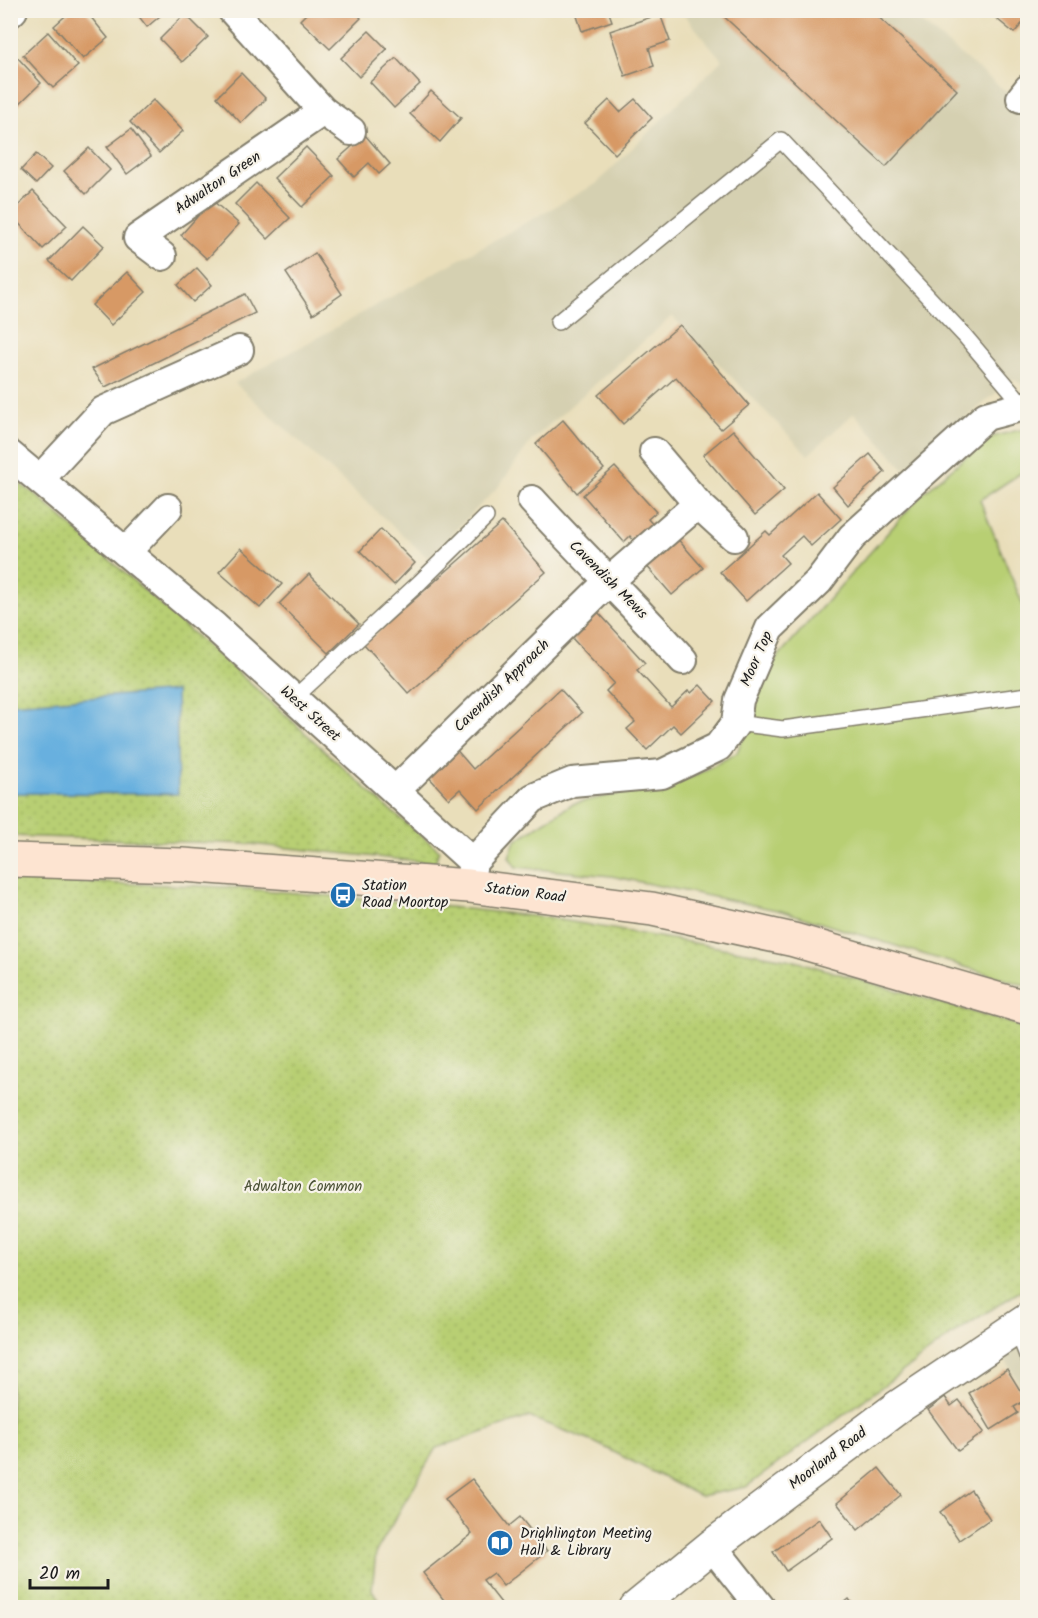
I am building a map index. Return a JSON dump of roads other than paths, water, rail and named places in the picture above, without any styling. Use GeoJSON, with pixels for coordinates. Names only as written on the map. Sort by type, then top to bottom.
{"type":"FeatureCollection","features":[{"type":"Feature","properties":{"kind":"main road","name":"Station Road"},"geometry":{"type":"LineString","coordinates":[[10,860],[471,874],[652,909],[794,940],[1028,1008]]}},
{"type":"Feature","properties":{"kind":"street"},"geometry":{"type":"LineString","coordinates":[[232,10],[323,111],[351,131]]}},
{"type":"Feature","properties":{"kind":"street","name":"Adwalton Green"},"geometry":{"type":"LineString","coordinates":[[162,256],[138,238],[323,111]]}},
{"type":"Feature","properties":{"kind":"street"},"geometry":{"type":"LineString","coordinates":[[40,479],[103,411],[239,350]]}},
{"type":"Feature","properties":{"kind":"street","name":"Moor Top"},"geometry":{"type":"LineString","coordinates":[[471,874],[533,798],[572,782],[662,774],[718,747],[736,723],[739,700],[770,628],[818,582],[852,537],[986,416],[1026,407]]}},
{"type":"Feature","properties":{"kind":"street"},"geometry":{"type":"LineString","coordinates":[[654,452],[698,504],[734,537]]}},
{"type":"Feature","properties":{"kind":"street","name":"West Street"},"geometry":{"type":"LineString","coordinates":[[10,455],[215,627],[395,790],[471,874]]}},
{"type":"Feature","properties":{"kind":"street","name":"Cavendish Mews"},"geometry":{"type":"LineString","coordinates":[[532,500],[608,582],[626,596],[683,660]]}},
{"type":"Feature","properties":{"kind":"street","name":"Cavendish Approach"},"geometry":{"type":"LineString","coordinates":[[395,790],[608,582],[698,504]]}},
{"type":"Feature","properties":{"kind":"street"},"geometry":{"type":"LineString","coordinates":[[126,552],[168,508]]}},
{"type":"Feature","properties":{"kind":"street","name":"Moorland Road"},"geometry":{"type":"LineString","coordinates":[[636,1608],[712,1546],[898,1407],[1022,1323]]}},
{"type":"Feature","properties":{"kind":"street"},"geometry":{"type":"LineString","coordinates":[[712,1546],[761,1608]]}},
{"type":"Feature","properties":{"kind":"lane"},"geometry":{"type":"LineString","coordinates":[[558,322],[781,140],[964,335],[1026,407]]}},
{"type":"Feature","properties":{"kind":"lane"},"geometry":{"type":"LineString","coordinates":[[293,699],[486,517]]}},
{"type":"Feature","properties":{"kind":"lane"},"geometry":{"type":"LineString","coordinates":[[736,723],[783,729],[1028,695]]}},
{"type":"Feature","properties":{"kind":"lane"},"geometry":{"type":"LineString","coordinates":[[1022,1323],[1028,1358]]}},
{"type":"Feature","properties":{"kind":"water"},"geometry":{"type":"Polygon","coordinates":[[[176,691],[178,794],[11,793],[11,704],[176,691]]]}},
{"type":"Feature","properties":{"kind":"place","name":"Station Road Moortop"},"geometry":{"type":"Point","coordinates":[343,895]}},
{"type":"Feature","properties":{"kind":"place","name":"Drighlington Meeting Hall & Library"},"geometry":{"type":"Point","coordinates":[500,1543]}},
{"type":"Feature","properties":{"kind":"park label","name":"Adwalton Common"},"geometry":{"type":"Point","coordinates":[303,1187]}}]}
